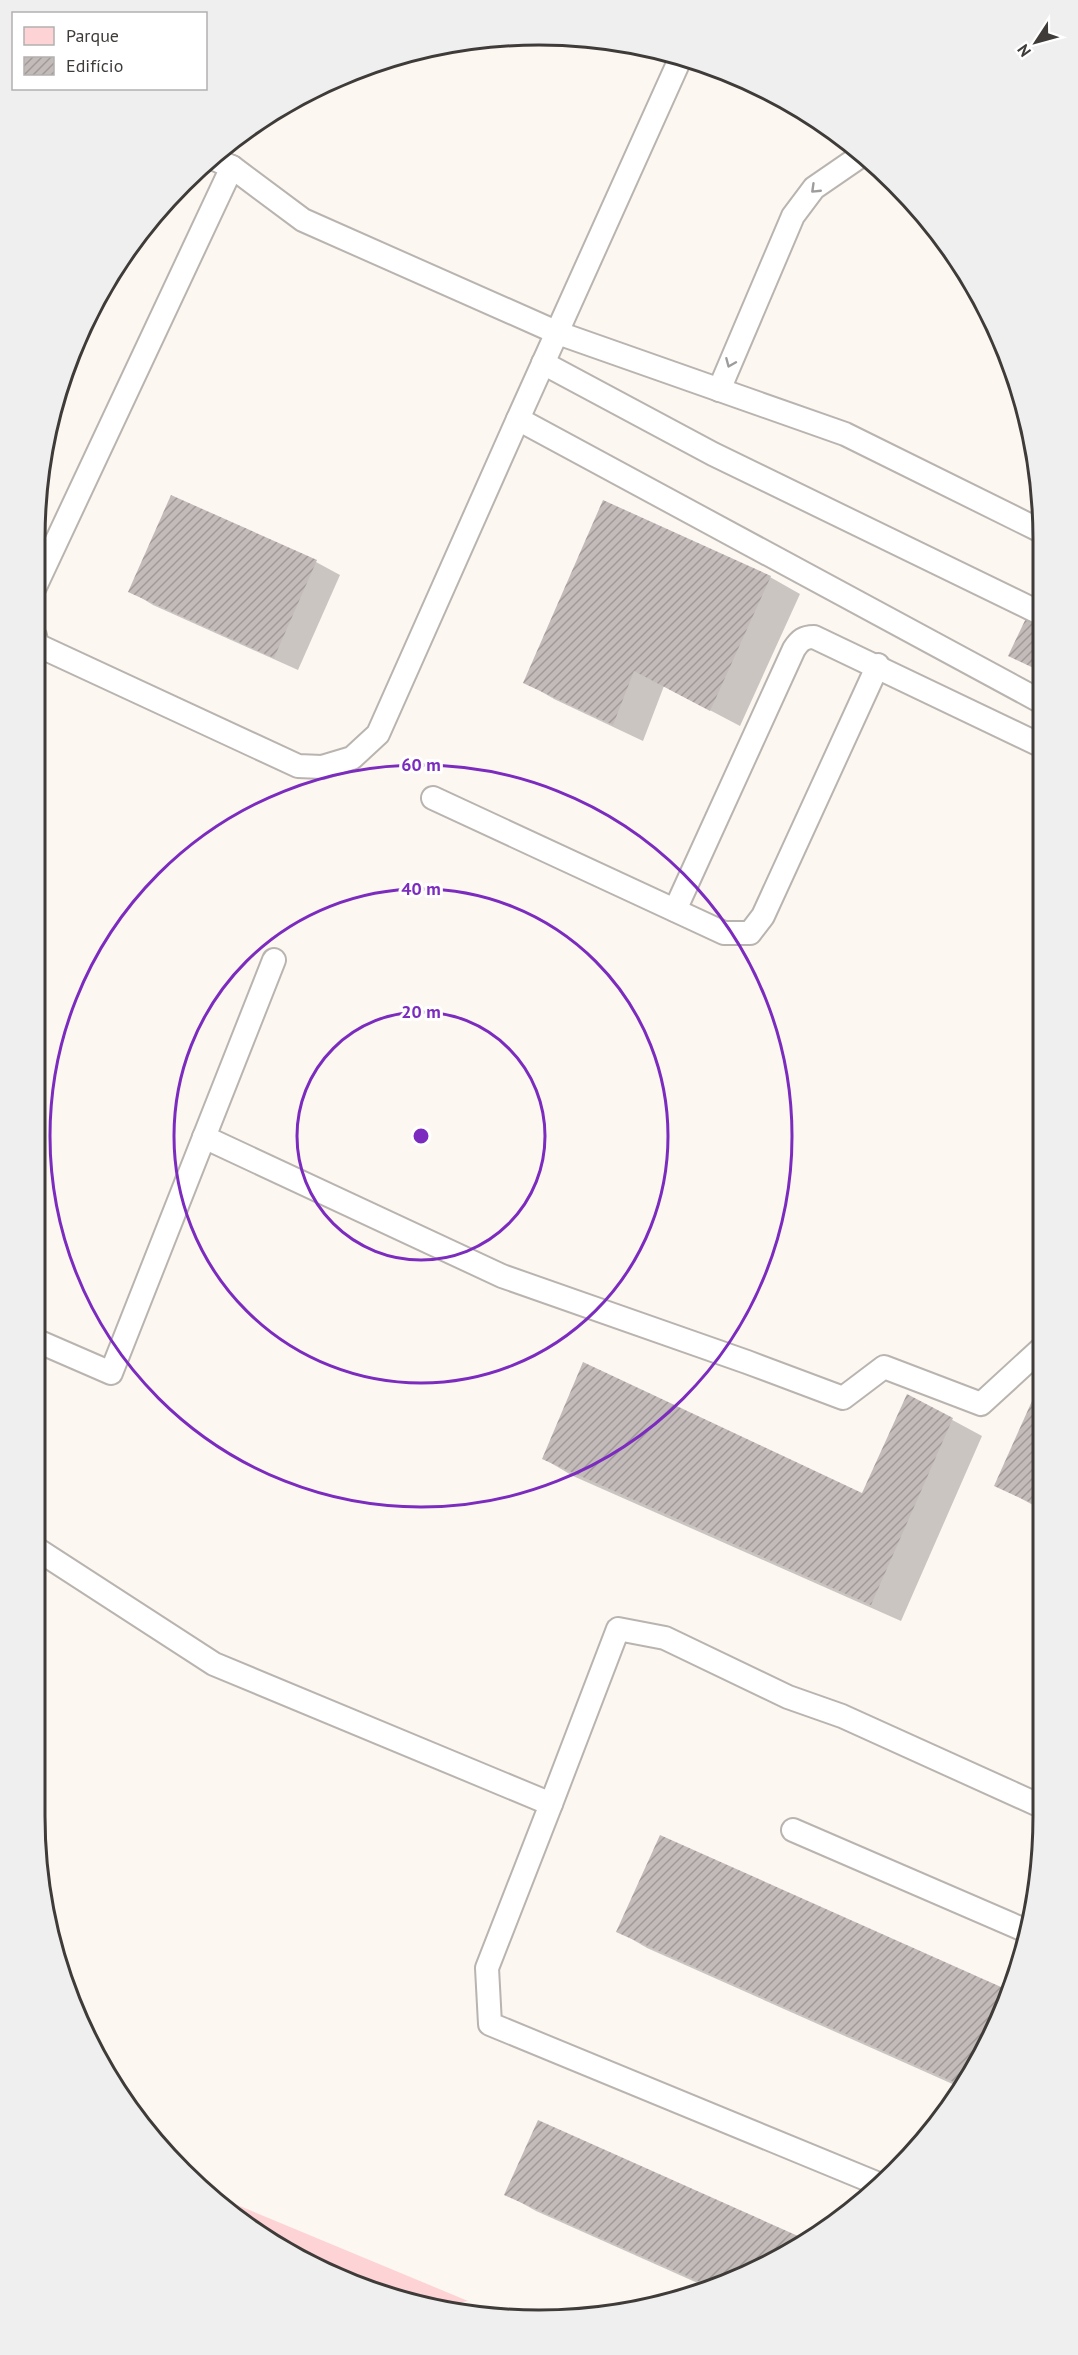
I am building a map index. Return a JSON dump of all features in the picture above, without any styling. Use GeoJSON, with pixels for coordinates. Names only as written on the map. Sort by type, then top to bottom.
{"type":"FeatureCollection","features":[{"type":"Feature","properties":{"kind":"lane"},"geometry":{"type":"LineString","coordinates":[[45,649],[298,766],[322,767],[352,758],[378,734],[677,65]]}},
{"type":"Feature","properties":{"kind":"lane"},"geometry":{"type":"LineString","coordinates":[[719,390],[793,216],[814,188],[855,160]]}},
{"type":"Feature","properties":{"kind":"lane"},"geometry":{"type":"LineString","coordinates":[[45,562],[222,163],[303,220],[558,333],[845,434],[1033,527]]}},
{"type":"Feature","properties":{"kind":"lane"},"geometry":{"type":"LineString","coordinates":[[543,363],[713,454],[1033,610]]}},
{"type":"Feature","properties":{"kind":"lane"},"geometry":{"type":"LineString","coordinates":[[518,419],[1033,696]]}},
{"type":"Feature","properties":{"kind":"lane"},"geometry":{"type":"LineString","coordinates":[[675,910],[799,642],[805,637],[814,637],[878,665],[1033,742]]}},
{"type":"Feature","properties":{"kind":"lane"},"geometry":{"type":"LineString","coordinates":[[433,798],[724,933],[750,933],[763,916],[878,665]]}},
{"type":"Feature","properties":{"kind":"lane"},"geometry":{"type":"LineString","coordinates":[[45,1345],[111,1372],[274,960]]}},
{"type":"Feature","properties":{"kind":"lane"},"geometry":{"type":"LineString","coordinates":[[204,1137],[502,1276],[843,1398],[885,1367],[981,1404],[1033,1356]]}},
{"type":"Feature","properties":{"kind":"lane"},"geometry":{"type":"LineString","coordinates":[[45,1555],[214,1664],[551,1804]]}},
{"type":"Feature","properties":{"kind":"lane"},"geometry":{"type":"LineString","coordinates":[[871,2181],[490,2024],[487,1968],[618,1629],[665,1638],[788,1697],[842,1716],[1033,1802]]}},
{"type":"Feature","properties":{"kind":"lane"},"geometry":{"type":"LineString","coordinates":[[793,1830],[1020,1928]]}},
{"type":"Feature","properties":{"kind":"green space"},"geometry":{"type":"Polygon","coordinates":[[[232,2203],[468,2301],[457,2303],[443,2301],[380,2284],[350,2272],[292,2244],[232,2203]]]}},
{"type":"Feature","properties":{"kind":"building"},"geometry":{"type":"Polygon","coordinates":[[[171,495],[317,560],[274,658],[128,592],[171,495]]]}},
{"type":"Feature","properties":{"kind":"building"},"geometry":{"type":"Polygon","coordinates":[[[603,500],[771,576],[710,711],[634,671],[613,725],[523,683],[603,500]]]}},
{"type":"Feature","properties":{"kind":"building"},"geometry":{"type":"Polygon","coordinates":[[[1028,614],[1033,616],[1033,668],[1008,656],[1028,614]]]}},
{"type":"Feature","properties":{"kind":"building"},"geometry":{"type":"Polygon","coordinates":[[[583,1362],[862,1493],[907,1394],[953,1418],[871,1605],[542,1459],[583,1362]]]}},
{"type":"Feature","properties":{"kind":"building"},"geometry":{"type":"Polygon","coordinates":[[[1033,1399],[1033,1504],[994,1486],[1033,1399]]]}},
{"type":"Feature","properties":{"kind":"building"},"geometry":{"type":"Polygon","coordinates":[[[660,1835],[1002,1987],[982,2034],[955,2083],[616,1932],[660,1835]]]}},
{"type":"Feature","properties":{"kind":"building"},"geometry":{"type":"Polygon","coordinates":[[[538,2120],[798,2236],[757,2259],[702,2283],[504,2195],[538,2120]]]}}]}
